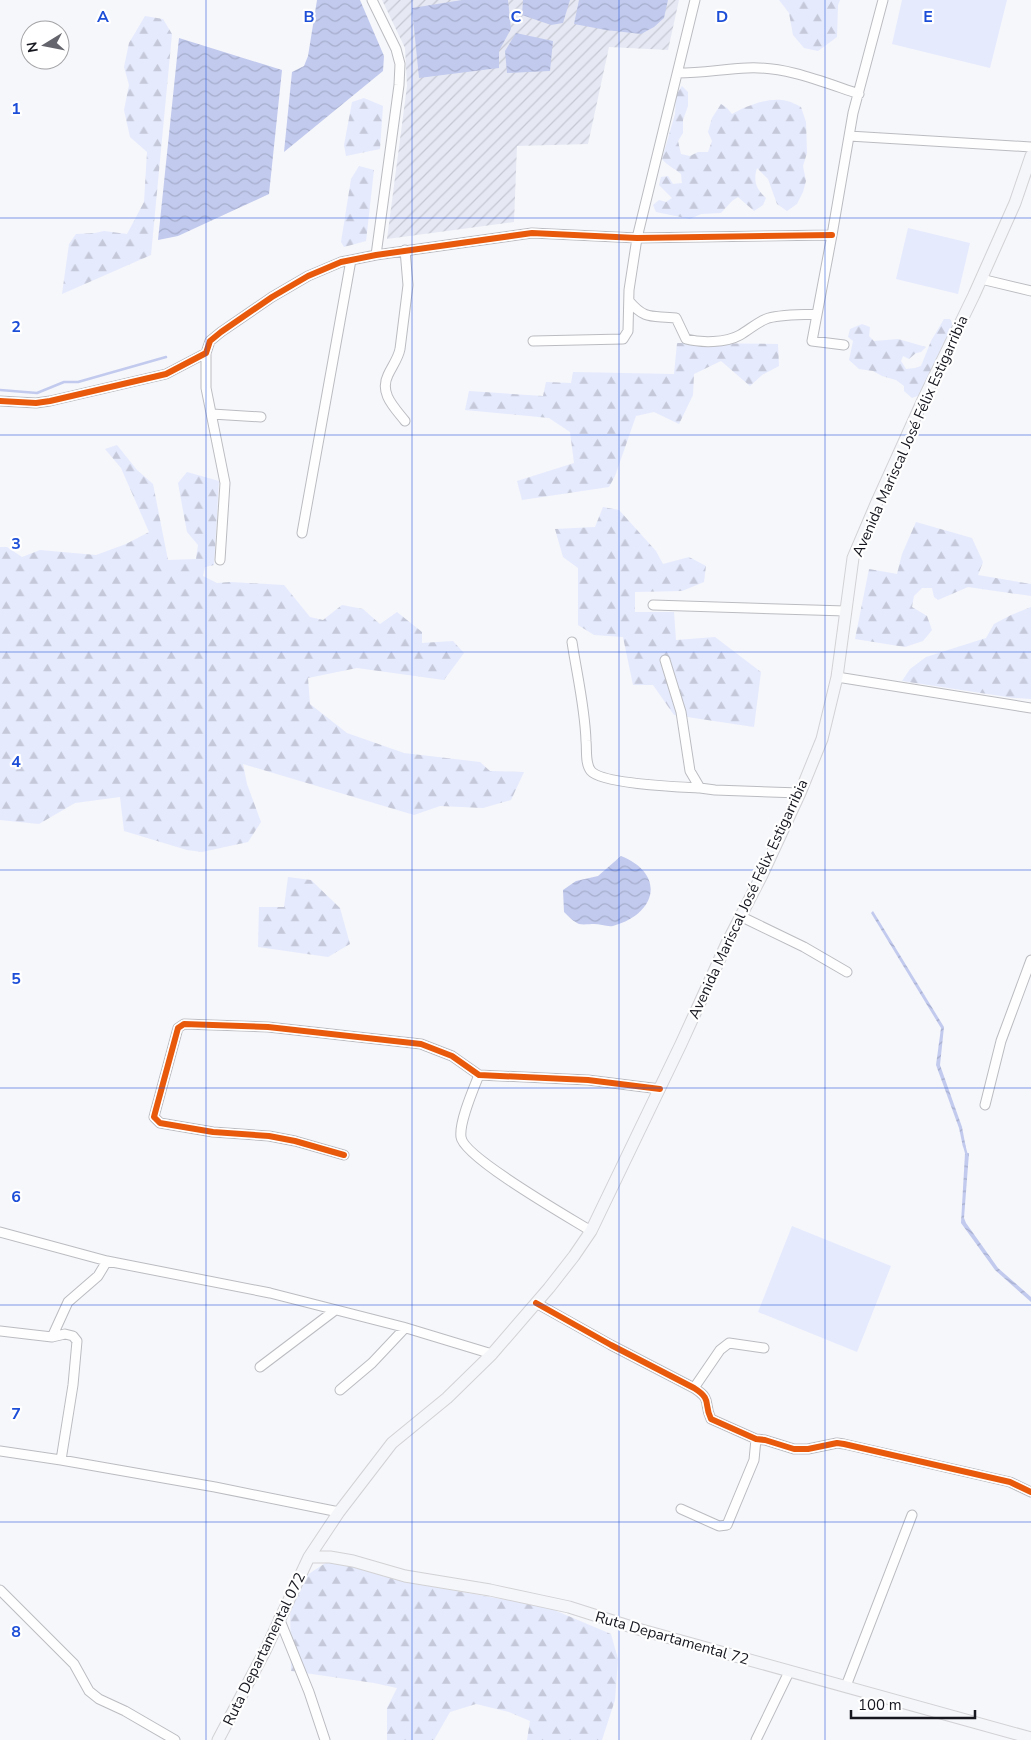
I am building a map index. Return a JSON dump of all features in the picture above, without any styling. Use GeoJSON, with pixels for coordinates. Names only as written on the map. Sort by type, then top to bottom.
{"type":"FeatureCollection","features":[{"type":"Feature","properties":{"kind":"main road","name":"Avenida Mariscal José Félix Estigarribia"},"geometry":{"type":"LineString","coordinates":[[309,1557],[339,1512],[392,1443],[447,1398],[492,1354],[574,1256],[590,1231],[660,1089],[740,916],[762,875],[800,793],[822,739],[837,677],[849,584],[857,549],[923,400],[1015,203],[1031,156]]}},
{"type":"Feature","properties":{"kind":"main road","name":"Ruta Departamental 072"},"geometry":{"type":"LineString","coordinates":[[218,1740],[265,1651],[309,1557]]}},
{"type":"Feature","properties":{"kind":"main road","name":"Ruta Departamental 72"},"geometry":{"type":"LineString","coordinates":[[309,1557],[330,1557],[353,1561],[405,1576],[510,1594],[569,1607],[638,1629],[789,1672],[1031,1738]]}},
{"type":"Feature","properties":{"kind":"street"},"geometry":{"type":"LineString","coordinates":[[372,0],[396,49],[400,64],[399,85],[376,255]]}},
{"type":"Feature","properties":{"kind":"street"},"geometry":{"type":"LineString","coordinates":[[533,341],[623,339],[628,330],[631,272],[637,238],[695,0]]}},
{"type":"Feature","properties":{"kind":"street"},"geometry":{"type":"LineString","coordinates":[[844,345],[812,341],[849,136],[883,0]]}},
{"type":"Feature","properties":{"kind":"street"},"geometry":{"type":"LineString","coordinates":[[678,73],[702,73],[748,68],[785,71],[804,75],[858,94]]}},
{"type":"Feature","properties":{"kind":"street"},"geometry":{"type":"LineString","coordinates":[[849,136],[1031,147]]}},
{"type":"Feature","properties":{"kind":"street"},"geometry":{"type":"LineString","coordinates":[[220,560],[225,483],[206,388],[206,353],[210,341],[272,297],[308,276],[341,262],[376,255],[532,233],[637,238],[832,235]]}},
{"type":"Feature","properties":{"kind":"street"},"geometry":{"type":"LineString","coordinates":[[405,250],[408,285],[400,349],[398,357],[384,383],[386,395],[405,421]]}},
{"type":"Feature","properties":{"kind":"street"},"geometry":{"type":"LineString","coordinates":[[302,533],[351,260]]}},
{"type":"Feature","properties":{"kind":"street"},"geometry":{"type":"LineString","coordinates":[[981,279],[1031,291]]}},
{"type":"Feature","properties":{"kind":"street"},"geometry":{"type":"LineString","coordinates":[[629,301],[638,312],[651,317],[676,318],[686,339],[692,340],[729,340],[741,335],[755,324],[768,318],[817,314]]}},
{"type":"Feature","properties":{"kind":"street"},"geometry":{"type":"LineString","coordinates":[[0,401],[36,403],[50,401],[166,374],[206,353]]}},
{"type":"Feature","properties":{"kind":"street"},"geometry":{"type":"LineString","coordinates":[[212,414],[261,417]]}},
{"type":"Feature","properties":{"kind":"street"},"geometry":{"type":"LineString","coordinates":[[653,605],[846,611]]}},
{"type":"Feature","properties":{"kind":"street"},"geometry":{"type":"LineString","coordinates":[[572,642],[586,737],[588,766],[591,771],[600,776],[657,785],[714,790],[800,793]]}},
{"type":"Feature","properties":{"kind":"street"},"geometry":{"type":"LineString","coordinates":[[665,660],[681,712],[690,771],[700,788]]}},
{"type":"Feature","properties":{"kind":"street"},"geometry":{"type":"LineString","coordinates":[[837,677],[1031,708]]}},
{"type":"Feature","properties":{"kind":"street"},"geometry":{"type":"LineString","coordinates":[[740,916],[804,947],[847,972]]}},
{"type":"Feature","properties":{"kind":"street"},"geometry":{"type":"LineString","coordinates":[[985,1105],[1001,1041],[1031,960]]}},
{"type":"Feature","properties":{"kind":"street"},"geometry":{"type":"LineString","coordinates":[[344,1155],[295,1141],[269,1136],[213,1132],[160,1123],[154,1117],[178,1028],[184,1024],[268,1028],[421,1044],[452,1056],[479,1075],[588,1080],[660,1089]]}},
{"type":"Feature","properties":{"kind":"street"},"geometry":{"type":"LineString","coordinates":[[479,1075],[462,1125],[462,1144],[488,1165],[543,1203],[590,1231]]}},
{"type":"Feature","properties":{"kind":"street"},"geometry":{"type":"LineString","coordinates":[[0,1232],[107,1261],[270,1293],[405,1328],[492,1354]]}},
{"type":"Feature","properties":{"kind":"street"},"geometry":{"type":"LineString","coordinates":[[52,1337],[68,1302],[98,1276],[107,1261]]}},
{"type":"Feature","properties":{"kind":"street"},"geometry":{"type":"LineString","coordinates":[[536,1303],[701,1392],[707,1399],[711,1419],[756,1439],[794,1449],[808,1449],[837,1443],[844,1444],[1010,1482],[1031,1492]]}},
{"type":"Feature","properties":{"kind":"street"},"geometry":{"type":"LineString","coordinates":[[260,1368],[334,1311]]}},
{"type":"Feature","properties":{"kind":"street"},"geometry":{"type":"LineString","coordinates":[[340,1390],[372,1363],[405,1328]]}},
{"type":"Feature","properties":{"kind":"street"},"geometry":{"type":"LineString","coordinates":[[0,1331],[52,1337],[65,1334],[72,1336],[77,1341],[73,1385],[61,1460]]}},
{"type":"Feature","properties":{"kind":"street"},"geometry":{"type":"LineString","coordinates":[[694,1388],[724,1345],[729,1343],[764,1348]]}},
{"type":"Feature","properties":{"kind":"street"},"geometry":{"type":"LineString","coordinates":[[681,1509],[719,1526],[727,1525],[754,1460],[756,1439]]}},
{"type":"Feature","properties":{"kind":"street"},"geometry":{"type":"LineString","coordinates":[[0,1451],[216,1486],[339,1512]]}},
{"type":"Feature","properties":{"kind":"street"},"geometry":{"type":"LineString","coordinates":[[846,1686],[912,1514]]}},
{"type":"Feature","properties":{"kind":"street"},"geometry":{"type":"LineString","coordinates":[[0,1590],[74,1664],[89,1691],[99,1699],[125,1711],[175,1740]]}},
{"type":"Feature","properties":{"kind":"street"},"geometry":{"type":"LineString","coordinates":[[279,1618],[309,1692],[325,1740]]}},
{"type":"Feature","properties":{"kind":"street"},"geometry":{"type":"LineString","coordinates":[[756,1740],[789,1672]]}},
{"type":"Feature","properties":{"kind":"shaded area"},"geometry":{"type":"Polygon","coordinates":[[[382,0],[679,0],[668,50],[609,47],[588,144],[517,146],[514,222],[387,239],[407,86],[405,48],[382,0]]]}},
{"type":"Feature","properties":{"kind":"green space"},"geometry":{"type":"Polygon","coordinates":[[[779,0],[840,0],[838,5],[837,37],[818,51],[804,48],[793,35],[789,13],[779,0]]]}},
{"type":"Feature","properties":{"kind":"green space"},"geometry":{"type":"Polygon","coordinates":[[[902,0],[1007,0],[990,68],[892,44],[902,0]]]}},
{"type":"Feature","properties":{"kind":"green space"},"geometry":{"type":"Polygon","coordinates":[[[145,16],[163,19],[172,34],[151,255],[62,294],[69,244],[76,234],[104,231],[127,234],[144,202],[147,152],[130,137],[124,110],[129,85],[124,67],[129,43],[145,16]]]}},
{"type":"Feature","properties":{"kind":"green space"},"geometry":{"type":"Polygon","coordinates":[[[682,86],[688,92],[688,106],[683,120],[683,133],[678,141],[681,154],[690,156],[698,152],[708,152],[712,141],[708,132],[712,118],[721,104],[732,114],[751,105],[773,100],[789,101],[801,107],[806,122],[807,153],[803,166],[806,181],[797,204],[787,211],[777,204],[768,179],[757,168],[756,185],[766,198],[763,205],[754,211],[738,197],[721,213],[701,214],[690,219],[656,212],[653,205],[659,200],[666,202],[672,198],[659,185],[661,177],[668,176],[673,184],[682,183],[681,174],[662,159],[675,114],[676,95],[682,86]]]}},
{"type":"Feature","properties":{"kind":"green space"},"geometry":{"type":"Polygon","coordinates":[[[364,98],[383,106],[380,149],[346,156],[344,145],[352,102],[364,98]]]}},
{"type":"Feature","properties":{"kind":"green space"},"geometry":{"type":"Polygon","coordinates":[[[359,166],[374,170],[366,241],[344,247],[341,242],[351,179],[359,166]]]}},
{"type":"Feature","properties":{"kind":"green space"},"geometry":{"type":"Polygon","coordinates":[[[908,228],[970,243],[958,294],[896,279],[908,228]]]}},
{"type":"Feature","properties":{"kind":"green space"},"geometry":{"type":"Polygon","coordinates":[[[944,319],[950,319],[953,325],[942,355],[920,395],[912,398],[904,391],[904,386],[896,380],[873,371],[859,369],[849,360],[853,341],[848,337],[850,329],[862,324],[870,327],[869,336],[874,341],[898,339],[926,347],[909,359],[903,356],[901,361],[906,369],[921,366],[931,341],[944,319]]]}},
{"type":"Feature","properties":{"kind":"green space"},"geometry":{"type":"Polygon","coordinates":[[[677,343],[778,344],[779,366],[762,375],[750,386],[721,361],[694,374],[693,395],[679,424],[654,412],[636,416],[615,476],[609,487],[522,500],[517,481],[574,463],[570,432],[549,418],[465,410],[469,391],[543,396],[546,382],[571,383],[573,372],[674,374],[677,343]]]}},
{"type":"Feature","properties":{"kind":"green space"},"geometry":{"type":"Polygon","coordinates":[[[117,445],[137,470],[153,484],[168,560],[196,559],[198,545],[187,532],[178,483],[187,472],[219,481],[214,565],[205,567],[203,576],[217,583],[284,585],[310,617],[323,620],[342,605],[363,609],[380,624],[397,612],[422,632],[422,643],[453,641],[464,653],[444,680],[357,668],[308,678],[310,704],[347,733],[404,753],[480,762],[490,771],[524,772],[511,800],[483,808],[440,806],[414,815],[243,764],[247,784],[261,822],[248,842],[202,852],[187,850],[124,831],[120,797],[75,803],[39,824],[0,820],[0,547],[7,547],[22,557],[40,550],[96,555],[126,544],[149,532],[121,468],[105,449],[117,445]]]}},
{"type":"Feature","properties":{"kind":"green space"},"geometry":{"type":"Polygon","coordinates":[[[603,507],[619,510],[656,551],[663,564],[689,557],[706,566],[704,582],[682,591],[635,592],[635,612],[674,612],[676,640],[715,637],[761,672],[754,727],[674,715],[653,685],[633,685],[623,637],[594,635],[578,625],[578,568],[563,557],[555,529],[595,527],[603,507]]]}},
{"type":"Feature","properties":{"kind":"green space"},"geometry":{"type":"Polygon","coordinates":[[[916,522],[972,538],[983,562],[978,575],[1031,584],[1031,596],[968,587],[938,600],[934,597],[932,588],[922,588],[914,596],[912,607],[927,616],[932,630],[923,641],[905,647],[855,639],[869,569],[897,574],[902,554],[916,522]]]}},
{"type":"Feature","properties":{"kind":"green space"},"geometry":{"type":"Polygon","coordinates":[[[1031,607],[1031,699],[902,681],[910,669],[926,657],[986,638],[994,624],[1031,607]]]}},
{"type":"Feature","properties":{"kind":"green space"},"geometry":{"type":"Polygon","coordinates":[[[288,877],[311,880],[340,908],[350,944],[328,957],[258,947],[259,907],[284,907],[288,877]]]}},
{"type":"Feature","properties":{"kind":"green space"},"geometry":{"type":"Polygon","coordinates":[[[792,1226],[891,1266],[857,1352],[758,1312],[792,1226]]]}},
{"type":"Feature","properties":{"kind":"green space"},"geometry":{"type":"Polygon","coordinates":[[[327,1562],[357,1567],[434,1587],[547,1607],[611,1634],[618,1659],[615,1700],[602,1740],[527,1740],[530,1721],[509,1712],[476,1704],[450,1712],[434,1740],[387,1740],[387,1708],[397,1688],[291,1671],[290,1603],[307,1575],[327,1562]]]}},
{"type":"Feature","properties":{"kind":"water"},"geometry":{"type":"Polygon","coordinates":[[[317,0],[360,0],[384,56],[383,71],[284,152],[292,72],[304,66],[308,56],[317,0]]]}},
{"type":"Feature","properties":{"kind":"water"},"geometry":{"type":"Polygon","coordinates":[[[462,0],[508,0],[511,29],[499,51],[499,68],[419,78],[412,8],[462,0]]]}},
{"type":"Feature","properties":{"kind":"water"},"geometry":{"type":"Polygon","coordinates":[[[523,0],[570,0],[563,23],[551,25],[522,15],[523,0]]]}},
{"type":"Feature","properties":{"kind":"water"},"geometry":{"type":"Polygon","coordinates":[[[579,0],[668,0],[664,18],[654,27],[641,34],[574,24],[579,0]]]}},
{"type":"Feature","properties":{"kind":"water"},"geometry":{"type":"Polygon","coordinates":[[[516,33],[553,41],[550,71],[507,73],[505,51],[516,33]]]}},
{"type":"Feature","properties":{"kind":"water"},"geometry":{"type":"Polygon","coordinates":[[[179,38],[282,70],[269,194],[178,236],[158,240],[179,38]]]}},
{"type":"Feature","properties":{"kind":"water"},"geometry":{"type":"Polygon","coordinates":[[[621,856],[635,864],[645,873],[650,883],[647,903],[639,913],[613,926],[579,924],[575,922],[564,912],[563,890],[576,881],[598,876],[621,856]]]}},
{"type":"Feature","properties":{"kind":"water"},"geometry":{"type":"Polygon","coordinates":[[[873,911],[944,1027],[940,1065],[962,1127],[966,1148],[963,1147],[959,1128],[936,1065],[941,1028],[871,913],[873,911]]]}},
{"type":"Feature","properties":{"kind":"water"},"geometry":{"type":"Polygon","coordinates":[[[965,1153],[969,1153],[964,1218],[966,1223],[998,1268],[1031,1297],[1031,1302],[995,1270],[961,1223],[965,1153]]]}},
{"type":"Feature","properties":{"kind":"waterway"},"geometry":{"type":"LineString","coordinates":[[0,390],[37,393],[64,382],[78,382],[166,357]]}},
{"type":"Feature","properties":{"kind":"waterway"},"geometry":{"type":"LineString","coordinates":[[964,1145],[967,1156]]}},
{"type":"Feature","properties":{"kind":"cycle path"},"geometry":{"type":"LineString","coordinates":[[0,401],[36,403],[50,401],[166,374],[206,353],[210,341],[221,332],[272,297],[308,276],[341,262],[376,255],[532,233],[637,238],[832,235]]}},
{"type":"Feature","properties":{"kind":"cycle path"},"geometry":{"type":"LineString","coordinates":[[344,1155],[295,1141],[269,1136],[213,1132],[160,1123],[154,1117],[178,1028],[184,1024],[268,1027],[421,1044],[452,1056],[479,1075],[588,1080],[660,1089]]}},
{"type":"Feature","properties":{"kind":"cycle path"},"geometry":{"type":"LineString","coordinates":[[536,1303],[694,1388],[706,1399],[711,1419],[756,1439],[794,1449],[808,1449],[837,1443],[844,1444],[1010,1482],[1031,1492]]}}]}
